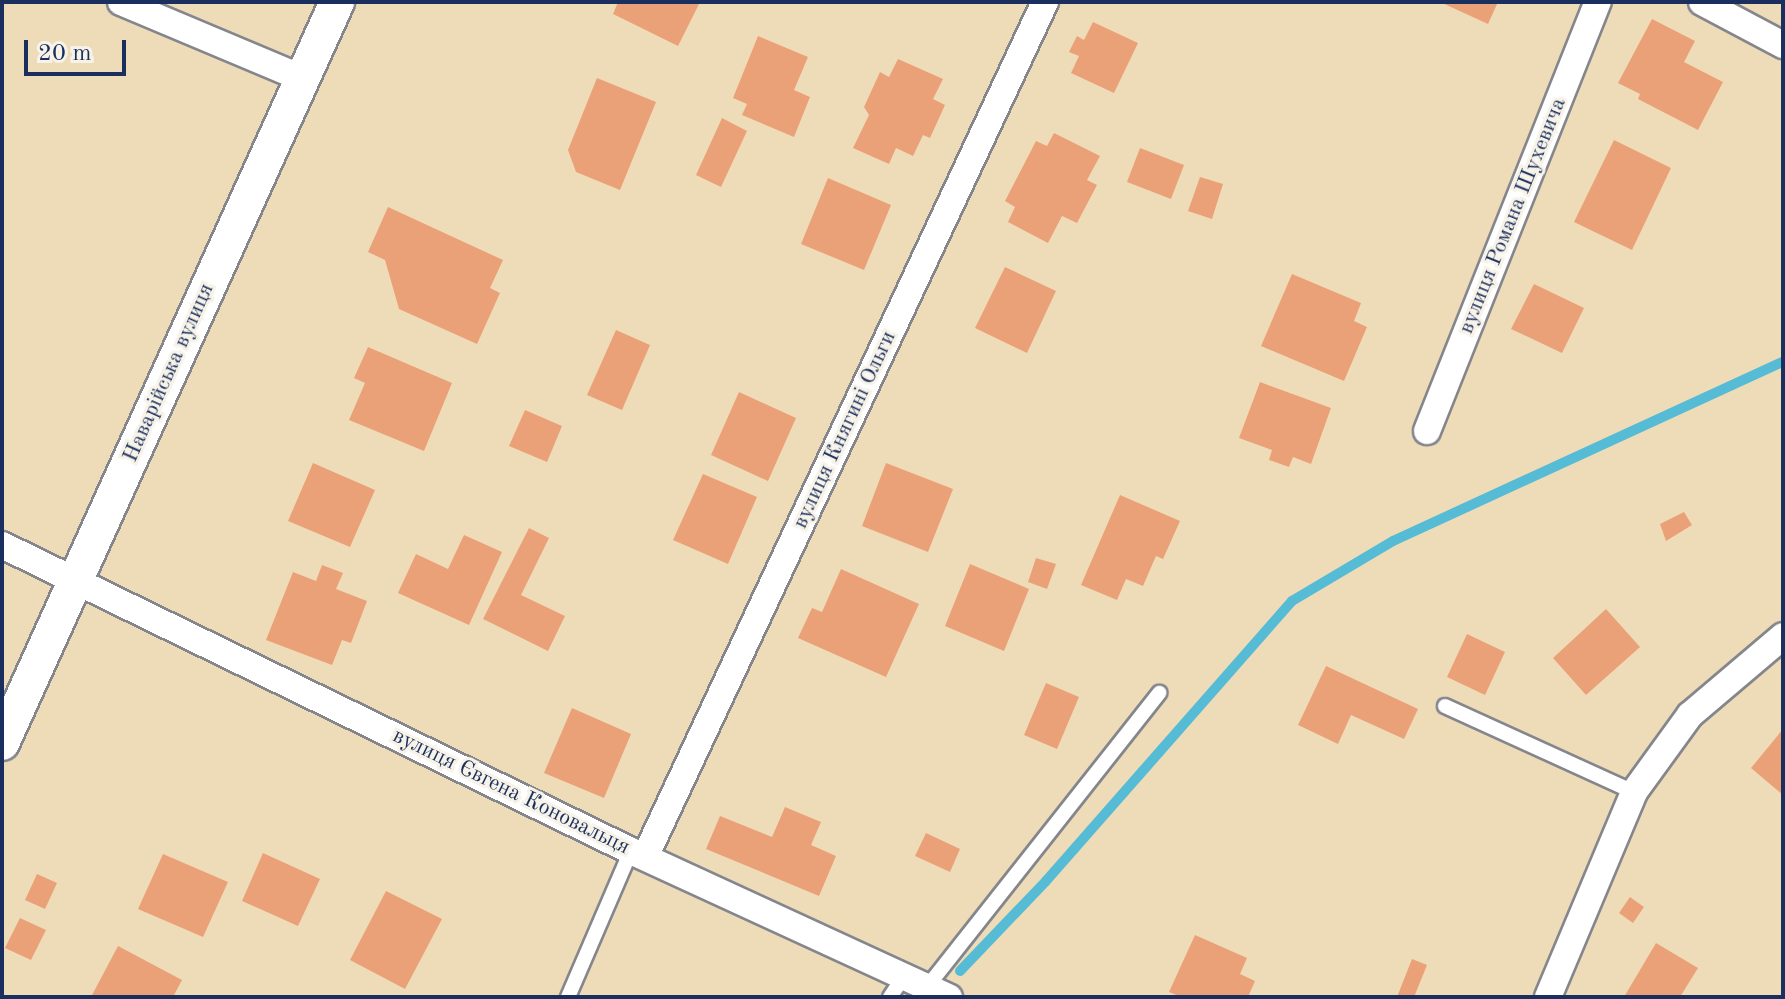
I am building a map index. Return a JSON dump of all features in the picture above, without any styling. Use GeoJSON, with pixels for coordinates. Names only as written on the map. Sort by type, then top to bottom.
{"type":"FeatureCollection","features":[{"type":"Feature","properties":{"kind":"street"},"geometry":{"type":"LineString","coordinates":[[121,2],[302,78]]}},
{"type":"Feature","properties":{"kind":"street","name":"Наварійська вулиця"},"geometry":{"type":"LineString","coordinates":[[2,743],[337,2]]}},
{"type":"Feature","properties":{"kind":"street","name":"вулиця Княгині Ольги"},"geometry":{"type":"LineString","coordinates":[[638,854],[1045,2]]}},
{"type":"Feature","properties":{"kind":"street","name":"вулиця Романа Шухевича"},"geometry":{"type":"LineString","coordinates":[[1427,431],[1598,2]]}},
{"type":"Feature","properties":{"kind":"street"},"geometry":{"type":"LineString","coordinates":[[1702,2],[1783,45]]}},
{"type":"Feature","properties":{"kind":"street","name":"вулиця Євгена Коновальця"},"geometry":{"type":"LineString","coordinates":[[2,545],[918,989]]}},
{"type":"Feature","properties":{"kind":"street"},"geometry":{"type":"LineString","coordinates":[[1548,997],[1634,792],[1690,715],[1783,636]]}},
{"type":"Feature","properties":{"kind":"lane"},"geometry":{"type":"LineString","coordinates":[[918,989],[1159,693]]}},
{"type":"Feature","properties":{"kind":"lane"},"geometry":{"type":"LineString","coordinates":[[1445,706],[1634,792]]}},
{"type":"Feature","properties":{"kind":"lane"},"geometry":{"type":"LineString","coordinates":[[568,997],[638,854]]}},
{"type":"Feature","properties":{"kind":"building"},"geometry":{"type":"Polygon","coordinates":[[[618,2],[700,2],[678,46],[613,14],[618,2]]]}},
{"type":"Feature","properties":{"kind":"building"},"geometry":{"type":"Polygon","coordinates":[[[1440,2],[1498,2],[1488,24],[1440,2]]]}},
{"type":"Feature","properties":{"kind":"building"},"geometry":{"type":"Polygon","coordinates":[[[1652,19],[1695,41],[1684,62],[1723,82],[1698,130],[1638,99],[1640,94],[1618,83],[1652,19]]]}},
{"type":"Feature","properties":{"kind":"building"},"geometry":{"type":"Polygon","coordinates":[[[1093,22],[1138,43],[1114,93],[1071,73],[1079,56],[1069,52],[1077,36],[1084,40],[1093,22]]]}},
{"type":"Feature","properties":{"kind":"building"},"geometry":{"type":"Polygon","coordinates":[[[758,36],[808,57],[794,90],[810,97],[794,137],[742,115],[747,104],[733,98],[758,36]]]}},
{"type":"Feature","properties":{"kind":"building"},"geometry":{"type":"Polygon","coordinates":[[[898,59],[943,79],[933,99],[945,105],[930,138],[923,135],[913,156],[896,148],[889,164],[853,148],[869,115],[864,107],[880,72],[889,77],[898,59]]]}},
{"type":"Feature","properties":{"kind":"building"},"geometry":{"type":"Polygon","coordinates":[[[597,78],[656,102],[620,190],[576,172],[568,150],[597,78]]]}},
{"type":"Feature","properties":{"kind":"building"},"geometry":{"type":"Polygon","coordinates":[[[722,118],[747,131],[721,187],[696,175],[722,118]]]}},
{"type":"Feature","properties":{"kind":"building"},"geometry":{"type":"Polygon","coordinates":[[[1054,133],[1100,156],[1087,180],[1097,185],[1077,223],[1062,216],[1048,243],[1008,222],[1015,207],[1005,201],[1036,141],[1047,146],[1054,133]]]}},
{"type":"Feature","properties":{"kind":"building"},"geometry":{"type":"Polygon","coordinates":[[[1614,140],[1671,168],[1632,250],[1574,222],[1614,140]]]}},
{"type":"Feature","properties":{"kind":"building"},"geometry":{"type":"Polygon","coordinates":[[[1140,148],[1184,165],[1171,199],[1127,182],[1140,148]]]}},
{"type":"Feature","properties":{"kind":"building"},"geometry":{"type":"Polygon","coordinates":[[[1200,177],[1223,184],[1212,219],[1188,211],[1200,177]]]}},
{"type":"Feature","properties":{"kind":"building"},"geometry":{"type":"Polygon","coordinates":[[[828,178],[891,205],[864,270],[801,244],[828,178]]]}},
{"type":"Feature","properties":{"kind":"building"},"geometry":{"type":"Polygon","coordinates":[[[388,207],[503,260],[490,288],[500,293],[477,344],[399,309],[385,260],[368,252],[388,207]]]}},
{"type":"Feature","properties":{"kind":"building"},"geometry":{"type":"Polygon","coordinates":[[[1005,267],[1056,291],[1027,353],[975,328],[1005,267]]]}},
{"type":"Feature","properties":{"kind":"building"},"geometry":{"type":"Polygon","coordinates":[[[1292,274],[1361,303],[1354,321],[1367,327],[1344,381],[1261,346],[1292,274]]]}},
{"type":"Feature","properties":{"kind":"building"},"geometry":{"type":"Polygon","coordinates":[[[1534,284],[1584,308],[1562,353],[1511,329],[1534,284]]]}},
{"type":"Feature","properties":{"kind":"building"},"geometry":{"type":"Polygon","coordinates":[[[616,330],[650,345],[622,410],[587,395],[616,330]]]}},
{"type":"Feature","properties":{"kind":"building"},"geometry":{"type":"Polygon","coordinates":[[[368,347],[452,383],[424,451],[349,420],[365,383],[354,378],[368,347]]]}},
{"type":"Feature","properties":{"kind":"building"},"geometry":{"type":"Polygon","coordinates":[[[1260,382],[1331,408],[1311,464],[1293,457],[1289,467],[1269,460],[1272,450],[1239,438],[1260,382]]]}},
{"type":"Feature","properties":{"kind":"building"},"geometry":{"type":"Polygon","coordinates":[[[739,392],[796,418],[768,481],[711,455],[739,392]]]}},
{"type":"Feature","properties":{"kind":"building"},"geometry":{"type":"Polygon","coordinates":[[[525,410],[562,426],[547,462],[509,446],[525,410]]]}},
{"type":"Feature","properties":{"kind":"building"},"geometry":{"type":"Polygon","coordinates":[[[313,463],[375,490],[350,547],[288,521],[313,463]]]}},
{"type":"Feature","properties":{"kind":"building"},"geometry":{"type":"Polygon","coordinates":[[[886,463],[953,489],[928,552],[862,526],[886,463]]]}},
{"type":"Feature","properties":{"kind":"building"},"geometry":{"type":"Polygon","coordinates":[[[703,474],[757,497],[728,564],[673,540],[703,474]]]}},
{"type":"Feature","properties":{"kind":"building"},"geometry":{"type":"Polygon","coordinates":[[[1120,495],[1180,521],[1163,559],[1156,556],[1143,586],[1126,579],[1117,600],[1081,585],[1120,495]]]}},
{"type":"Feature","properties":{"kind":"building"},"geometry":{"type":"Polygon","coordinates":[[[1684,512],[1692,525],[1666,541],[1660,524],[1684,512]]]}},
{"type":"Feature","properties":{"kind":"building"},"geometry":{"type":"Polygon","coordinates":[[[529,528],[549,538],[521,595],[565,616],[548,651],[483,619],[529,528]]]}},
{"type":"Feature","properties":{"kind":"building"},"geometry":{"type":"Polygon","coordinates":[[[464,535],[502,552],[469,625],[398,593],[416,554],[448,569],[464,535]]]}},
{"type":"Feature","properties":{"kind":"building"},"geometry":{"type":"Polygon","coordinates":[[[1036,558],[1056,564],[1047,589],[1028,582],[1036,558]]]}},
{"type":"Feature","properties":{"kind":"building"},"geometry":{"type":"Polygon","coordinates":[[[970,564],[1029,589],[1004,651],[945,626],[970,564]]]}},
{"type":"Feature","properties":{"kind":"building"},"geometry":{"type":"Polygon","coordinates":[[[322,565],[343,573],[336,589],[367,601],[351,643],[342,640],[332,665],[266,640],[293,572],[316,581],[322,565]]]}},
{"type":"Feature","properties":{"kind":"building"},"geometry":{"type":"Polygon","coordinates":[[[841,569],[919,604],[886,677],[798,638],[812,608],[822,612],[841,569]]]}},
{"type":"Feature","properties":{"kind":"building"},"geometry":{"type":"Polygon","coordinates":[[[1606,609],[1640,647],[1586,695],[1553,658],[1606,609]]]}},
{"type":"Feature","properties":{"kind":"building"},"geometry":{"type":"Polygon","coordinates":[[[1467,634],[1505,652],[1485,695],[1447,677],[1467,634]]]}},
{"type":"Feature","properties":{"kind":"building"},"geometry":{"type":"Polygon","coordinates":[[[1326,666],[1418,709],[1404,739],[1351,715],[1338,744],[1298,725],[1326,666]]]}},
{"type":"Feature","properties":{"kind":"building"},"geometry":{"type":"Polygon","coordinates":[[[1046,683],[1079,697],[1057,749],[1024,735],[1046,683]]]}},
{"type":"Feature","properties":{"kind":"building"},"geometry":{"type":"Polygon","coordinates":[[[572,708],[631,734],[604,798],[544,773],[572,708]]]}},
{"type":"Feature","properties":{"kind":"building"},"geometry":{"type":"Polygon","coordinates":[[[1783,729],[1783,795],[1751,768],[1783,729]]]}},
{"type":"Feature","properties":{"kind":"building"},"geometry":{"type":"Polygon","coordinates":[[[785,807],[821,822],[811,845],[836,856],[819,896],[706,849],[720,816],[772,837],[785,807]]]}},
{"type":"Feature","properties":{"kind":"building"},"geometry":{"type":"Polygon","coordinates":[[[926,833],[960,849],[950,872],[915,856],[926,833]]]}},
{"type":"Feature","properties":{"kind":"building"},"geometry":{"type":"Polygon","coordinates":[[[263,853],[320,879],[298,926],[242,901],[263,853]]]}},
{"type":"Feature","properties":{"kind":"building"},"geometry":{"type":"Polygon","coordinates":[[[163,854],[228,882],[203,937],[138,909],[163,854]]]}},
{"type":"Feature","properties":{"kind":"building"},"geometry":{"type":"Polygon","coordinates":[[[37,874],[57,883],[45,909],[25,900],[37,874]]]}},
{"type":"Feature","properties":{"kind":"building"},"geometry":{"type":"Polygon","coordinates":[[[386,891],[442,919],[405,989],[350,960],[386,891]]]}},
{"type":"Feature","properties":{"kind":"building"},"geometry":{"type":"Polygon","coordinates":[[[1630,897],[1644,907],[1633,923],[1619,913],[1630,897]]]}},
{"type":"Feature","properties":{"kind":"building"},"geometry":{"type":"Polygon","coordinates":[[[20,918],[46,930],[31,960],[5,948],[20,918]]]}},
{"type":"Feature","properties":{"kind":"building"},"geometry":{"type":"Polygon","coordinates":[[[1195,935],[1247,958],[1240,974],[1255,981],[1248,997],[1181,997],[1169,992],[1195,935]]]}},
{"type":"Feature","properties":{"kind":"building"},"geometry":{"type":"Polygon","coordinates":[[[1656,943],[1698,968],[1680,997],[1624,997],[1656,943]]]}},
{"type":"Feature","properties":{"kind":"building"},"geometry":{"type":"Polygon","coordinates":[[[118,946],[182,980],[173,997],[91,997],[118,946]]]}},
{"type":"Feature","properties":{"kind":"building"},"geometry":{"type":"Polygon","coordinates":[[[1412,959],[1427,965],[1414,997],[1397,997],[1412,959]]]}},
{"type":"Feature","properties":{"kind":"waterway"},"geometry":{"type":"LineString","coordinates":[[960,971],[1046,881],[1292,601],[1393,541],[1783,362]]}}]}
